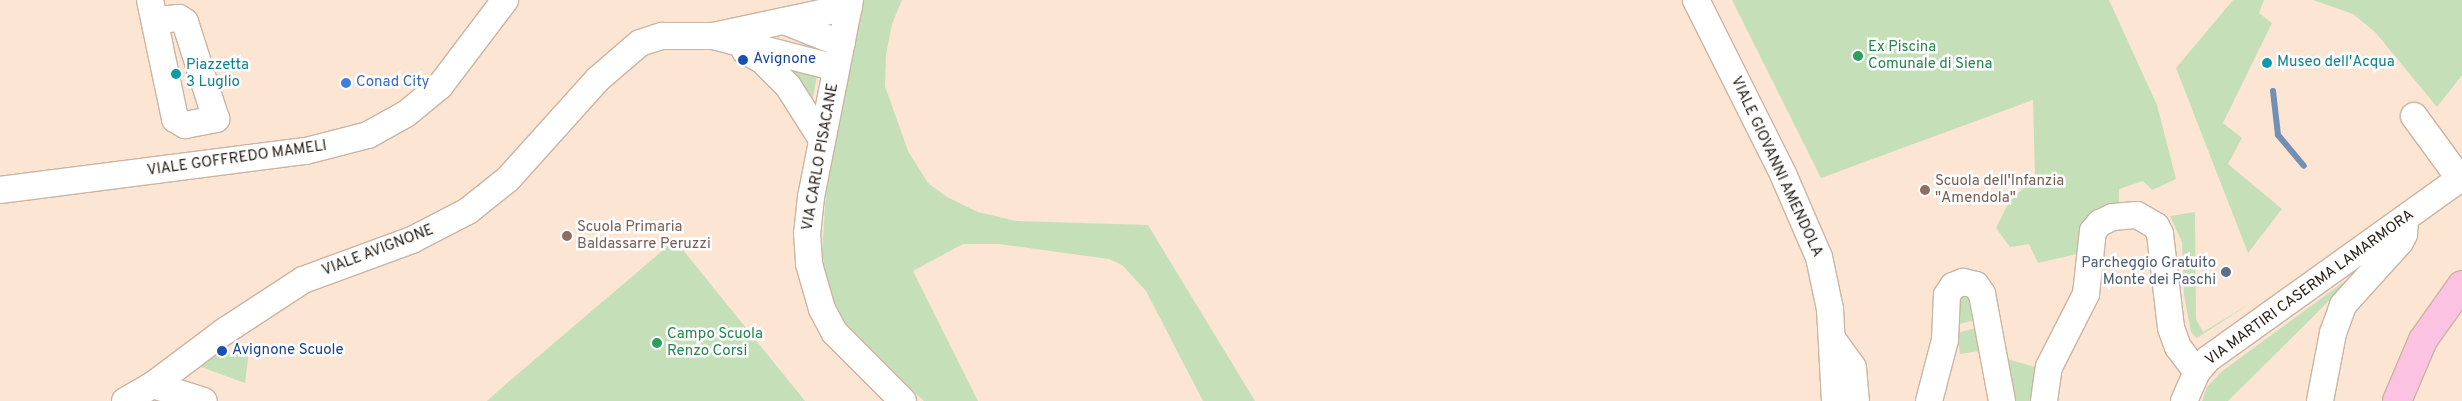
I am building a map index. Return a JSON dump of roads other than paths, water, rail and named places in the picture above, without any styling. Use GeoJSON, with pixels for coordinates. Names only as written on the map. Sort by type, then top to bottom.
{"type":"FeatureCollection","features":[{"type":"Feature","properties":{"kind":"main road"},"geometry":{"type":"LineString","coordinates":[[2397,401],[2423,340],[2462,285]]}},
{"type":"Feature","properties":{"kind":"main road"},"geometry":{"type":"LineString","coordinates":[[2414,401],[2434,356],[2462,312]]}},
{"type":"Feature","properties":{"kind":"street","name":"VIALE GOFFREDO MAMELI"},"geometry":{"type":"LineString","coordinates":[[0,190],[306,151],[368,135],[406,114],[440,86],[505,0]]}},
{"type":"Feature","properties":{"kind":"street","name":"VIALE GIOVANNI AMENDOLA"},"geometry":{"type":"LineString","coordinates":[[1696,0],[1813,241],[1824,273],[1833,340]]}},
{"type":"Feature","properties":{"kind":"street","name":"VIALE AVIGNONE"},"geometry":{"type":"LineString","coordinates":[[713,36],[784,21],[850,4]]}},
{"type":"Feature","properties":{"kind":"street","name":"VIA CARLO PISACANE"},"geometry":{"type":"LineString","coordinates":[[850,4],[821,138],[808,225],[814,287],[835,333],[903,401]]}},
{"type":"Feature","properties":{"kind":"street"},"geometry":{"type":"LineString","coordinates":[[784,21],[839,56]]}},
{"type":"Feature","properties":{"kind":"street","name":"VIALE AVIGNONE"},"geometry":{"type":"LineString","coordinates":[[125,401],[153,385],[225,331],[303,280],[412,240],[468,211],[520,168],[627,51],[649,39],[674,35],[713,36],[839,56]]}},
{"type":"Feature","properties":{"kind":"street","name":"VIALE AVIGNONE"},"geometry":{"type":"LineString","coordinates":[[713,36],[756,56],[775,71],[821,138]]}},
{"type":"Feature","properties":{"kind":"street"},"geometry":{"type":"LineString","coordinates":[[2414,116],[2461,178]]}},
{"type":"Feature","properties":{"kind":"street","name":"VIA MARTIRI CASERMA LAMARMORA"},"geometry":{"type":"LineString","coordinates":[[2184,391],[2208,360],[2461,178]]}},
{"type":"Feature","properties":{"kind":"street","name":"VIA MARTIRI CASERMA LAMARMORA"},"geometry":{"type":"LineString","coordinates":[[2044,401],[2049,367],[2086,294],[2093,231],[2100,223],[2113,217],[2136,215],[2156,226],[2160,234],[2170,328],[2178,347],[2184,391]]}},
{"type":"Feature","properties":{"kind":"street"},"geometry":{"type":"LineString","coordinates":[[2320,401],[2333,333],[2343,305],[2400,242],[2404,234],[2405,218]]}},
{"type":"Feature","properties":{"kind":"street"},"geometry":{"type":"LineString","coordinates":[[1929,401],[1946,340],[1947,295],[1953,286],[1963,282],[1976,285],[1982,294],[2002,401]]}},
{"type":"Feature","properties":{"kind":"street"},"geometry":{"type":"LineString","coordinates":[[1833,340],[1835,401]]}},
{"type":"Feature","properties":{"kind":"street"},"geometry":{"type":"LineString","coordinates":[[1833,340],[1853,368],[1856,401]]}},
{"type":"Feature","properties":{"kind":"street"},"geometry":{"type":"LineString","coordinates":[[153,385],[204,401]]}},
{"type":"Feature","properties":{"kind":"waterway"},"geometry":{"type":"LineString","coordinates":[[2273,91],[2278,135],[2304,166]]}},
{"type":"Feature","properties":{"kind":"place","name":"Ex Piscina Comunale di Siena"},"geometry":{"type":"Point","coordinates":[1858,56]}},
{"type":"Feature","properties":{"kind":"place","name":"Avignone"},"geometry":{"type":"Point","coordinates":[743,60]}},
{"type":"Feature","properties":{"kind":"place","name":"Museo dell'Acqua"},"geometry":{"type":"Point","coordinates":[2267,63]}},
{"type":"Feature","properties":{"kind":"place","name":"Piazzetta 3 Luglio"},"geometry":{"type":"Point","coordinates":[176,74]}},
{"type":"Feature","properties":{"kind":"place","name":"Conad City"},"geometry":{"type":"Point","coordinates":[346,83]}},
{"type":"Feature","properties":{"kind":"place","name":"Scuola dell'Infanzia \"Amendola\""},"geometry":{"type":"Point","coordinates":[1925,190]}},
{"type":"Feature","properties":{"kind":"place","name":"Scuola Primaria Baldassarre Peruzzi"},"geometry":{"type":"Point","coordinates":[567,236]}},
{"type":"Feature","properties":{"kind":"place","name":"Parcheggio Gratuito Monte dei Paschi"},"geometry":{"type":"Point","coordinates":[2226,272]}},
{"type":"Feature","properties":{"kind":"place","name":"Campo Scuola Renzo Corsi"},"geometry":{"type":"Point","coordinates":[657,343]}},
{"type":"Feature","properties":{"kind":"place","name":"Avignone Scuole"},"geometry":{"type":"Point","coordinates":[222,351]}}]}
